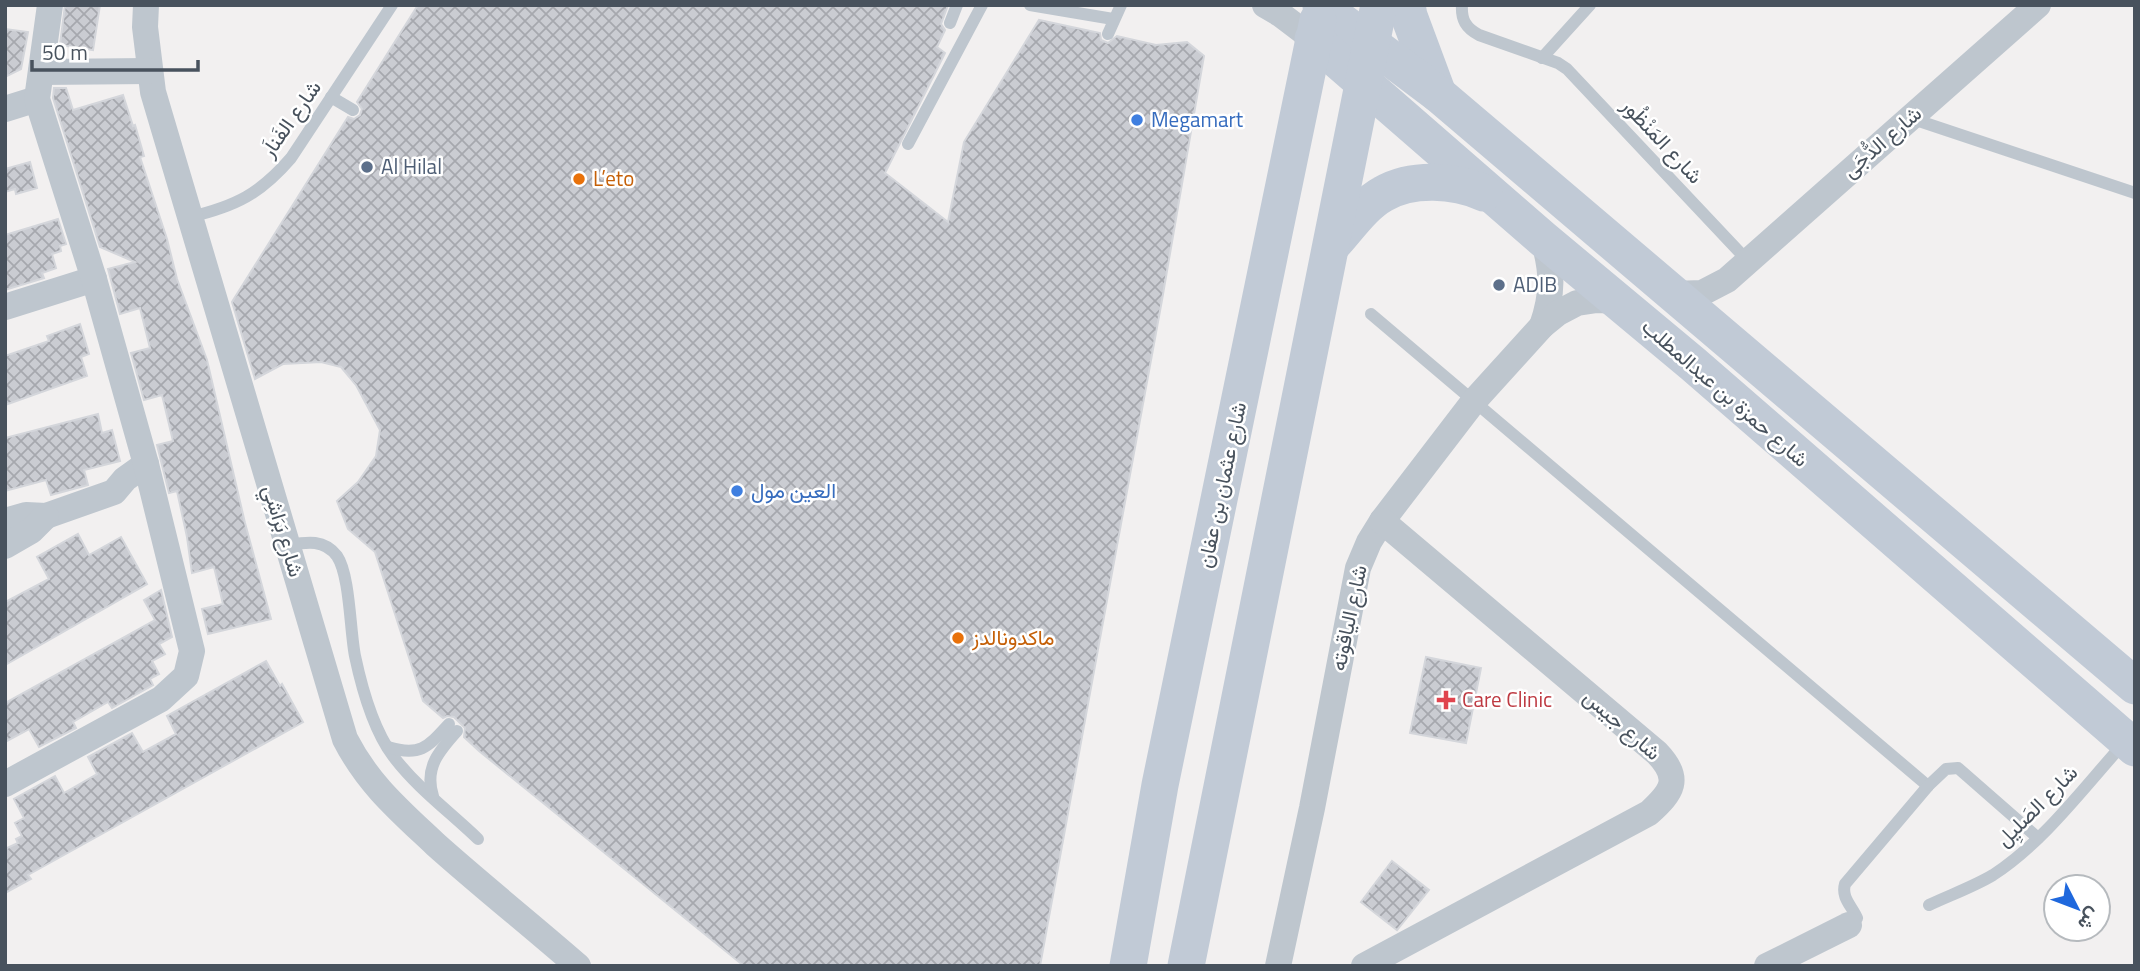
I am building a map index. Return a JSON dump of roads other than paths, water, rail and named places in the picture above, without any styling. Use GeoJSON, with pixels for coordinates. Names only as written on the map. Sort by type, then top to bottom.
{"type":"FeatureCollection","features":[{"type":"Feature","properties":{"kind":"main road","name":"شارع حمزة بن عبدالمطلب"},"geometry":{"type":"LineString","coordinates":[[1351,15],[1362,82],[2061,685],[2132,739]]}},
{"type":"Feature","properties":{"kind":"main road","name":"شارع حمزة بن عبدالمطلب"},"geometry":{"type":"LineString","coordinates":[[1351,15],[1438,94],[2135,686]]}},
{"type":"Feature","properties":{"kind":"main road"},"geometry":{"type":"LineString","coordinates":[[1186,966],[1332,245],[1362,82],[1351,15],[1409,16],[1438,94]]}},
{"type":"Feature","properties":{"kind":"main road","name":"شارع عثمان بن عفان"},"geometry":{"type":"LineString","coordinates":[[1128,966],[1163,771],[1351,15]]}},
{"type":"Feature","properties":{"kind":"main road"},"geometry":{"type":"LineString","coordinates":[[1332,245],[1366,207],[1384,193],[1413,184],[1447,181],[1469,186],[1494,197]]}},
{"type":"Feature","properties":{"kind":"street"},"geometry":{"type":"LineString","coordinates":[[5,784],[161,699],[186,676],[192,651],[146,464],[94,279],[37,99],[50,5]]}},
{"type":"Feature","properties":{"kind":"street","name":"شارع بَرَاشِي"},"geometry":{"type":"LineString","coordinates":[[146,5],[145,27],[153,92],[345,739],[356,760],[383,796],[456,863],[579,966]]}},
{"type":"Feature","properties":{"kind":"street"},"geometry":{"type":"LineString","coordinates":[[1265,5],[1280,14],[1351,15]]}},
{"type":"Feature","properties":{"kind":"street","name":"شارع الدُّجَى"},"geometry":{"type":"LineString","coordinates":[[1673,294],[1702,293],[1727,280],[2038,5]]}},
{"type":"Feature","properties":{"kind":"street"},"geometry":{"type":"LineString","coordinates":[[41,72],[149,71]]}},
{"type":"Feature","properties":{"kind":"street"},"geometry":{"type":"LineString","coordinates":[[5,109],[37,99]]}},
{"type":"Feature","properties":{"kind":"street","name":"شارع الياقوته"},"geometry":{"type":"LineString","coordinates":[[1542,326],[1552,283],[1550,260],[1543,239]]}},
{"type":"Feature","properties":{"kind":"street"},"geometry":{"type":"LineString","coordinates":[[5,307],[94,279]]}},
{"type":"Feature","properties":{"kind":"street"},"geometry":{"type":"LineString","coordinates":[[1724,337],[1718,308],[1727,280]]}},
{"type":"Feature","properties":{"kind":"street","name":"شارع الياقوته"},"geometry":{"type":"LineString","coordinates":[[1278,966],[1312,808],[1358,568],[1369,542],[1382,521],[1474,401],[1542,326],[1577,303],[1618,301]]}},
{"type":"Feature","properties":{"kind":"street"},"geometry":{"type":"LineString","coordinates":[[5,520],[46,516],[114,492],[125,479],[146,464]]}},
{"type":"Feature","properties":{"kind":"street"},"geometry":{"type":"LineString","coordinates":[[114,492],[154,497]]}},
{"type":"Feature","properties":{"kind":"street"},"geometry":{"type":"LineString","coordinates":[[5,546],[31,531],[46,516]]}},
{"type":"Feature","properties":{"kind":"street","name":"شارع جيس"},"geometry":{"type":"LineString","coordinates":[[1364,966],[1649,813],[1668,794],[1672,784],[1671,771],[1657,753],[1382,521]]}},
{"type":"Feature","properties":{"kind":"street"},"geometry":{"type":"LineString","coordinates":[[1768,966],[1849,925]]}},
{"type":"Feature","properties":{"kind":"lane","name":"شارع الفَناَر"},"geometry":{"type":"LineString","coordinates":[[190,218],[223,209],[251,195],[276,175],[291,158],[393,5]]}},
{"type":"Feature","properties":{"kind":"lane"},"geometry":{"type":"LineString","coordinates":[[950,23],[957,5]]}},
{"type":"Feature","properties":{"kind":"lane"},"geometry":{"type":"LineString","coordinates":[[908,144],[982,5]]}},
{"type":"Feature","properties":{"kind":"lane"},"geometry":{"type":"LineString","coordinates":[[1030,5],[1113,19]]}},
{"type":"Feature","properties":{"kind":"lane"},"geometry":{"type":"LineString","coordinates":[[1108,34],[1121,5]]}},
{"type":"Feature","properties":{"kind":"lane","name":"شارع المَنْظُور"},"geometry":{"type":"LineString","coordinates":[[1462,5],[1461,15],[1468,29],[1479,36],[1558,63],[1575,77],[1747,260]]}},
{"type":"Feature","properties":{"kind":"lane"},"geometry":{"type":"LineString","coordinates":[[1542,58],[1590,5]]}},
{"type":"Feature","properties":{"kind":"lane"},"geometry":{"type":"LineString","coordinates":[[331,97],[353,110]]}},
{"type":"Feature","properties":{"kind":"lane"},"geometry":{"type":"LineString","coordinates":[[1910,118],[2135,193]]}},
{"type":"Feature","properties":{"kind":"lane"},"geometry":{"type":"LineString","coordinates":[[1371,314],[1928,786]]}},
{"type":"Feature","properties":{"kind":"lane"},"geometry":{"type":"LineString","coordinates":[[289,545],[311,541],[327,546],[340,562],[358,670],[373,715],[388,747],[411,778],[478,839]]}},
{"type":"Feature","properties":{"kind":"lane"},"geometry":{"type":"LineString","coordinates":[[388,747],[402,751],[421,750],[453,728],[433,761],[429,778],[433,797]]}},
{"type":"Feature","properties":{"kind":"lane","name":"شارع الصَليِل"},"geometry":{"type":"LineString","coordinates":[[1929,905],[1992,875],[2038,838],[2132,739]]}},
{"type":"Feature","properties":{"kind":"lane"},"geometry":{"type":"LineString","coordinates":[[1849,925],[1857,918],[1845,899],[1845,884],[1928,786],[1946,769],[1958,768],[2038,838]]}},
{"type":"Feature","properties":{"kind":"place","name":"Megamart"},"geometry":{"type":"Point","coordinates":[1137,120]}},
{"type":"Feature","properties":{"kind":"place","name":"Al Hilal"},"geometry":{"type":"Point","coordinates":[367,167]}},
{"type":"Feature","properties":{"kind":"place","name":"L’eto"},"geometry":{"type":"Point","coordinates":[579,179]}},
{"type":"Feature","properties":{"kind":"place","name":"ADIB"},"geometry":{"type":"Point","coordinates":[1499,285]}},
{"type":"Feature","properties":{"kind":"place","name":"العين مول"},"geometry":{"type":"Point","coordinates":[737,491]}},
{"type":"Feature","properties":{"kind":"place","name":"ماكدونالدز"},"geometry":{"type":"Point","coordinates":[958,638]}},
{"type":"Feature","properties":{"kind":"place","name":"Care Clinic"},"geometry":{"type":"Point","coordinates":[1446,700]}}]}
